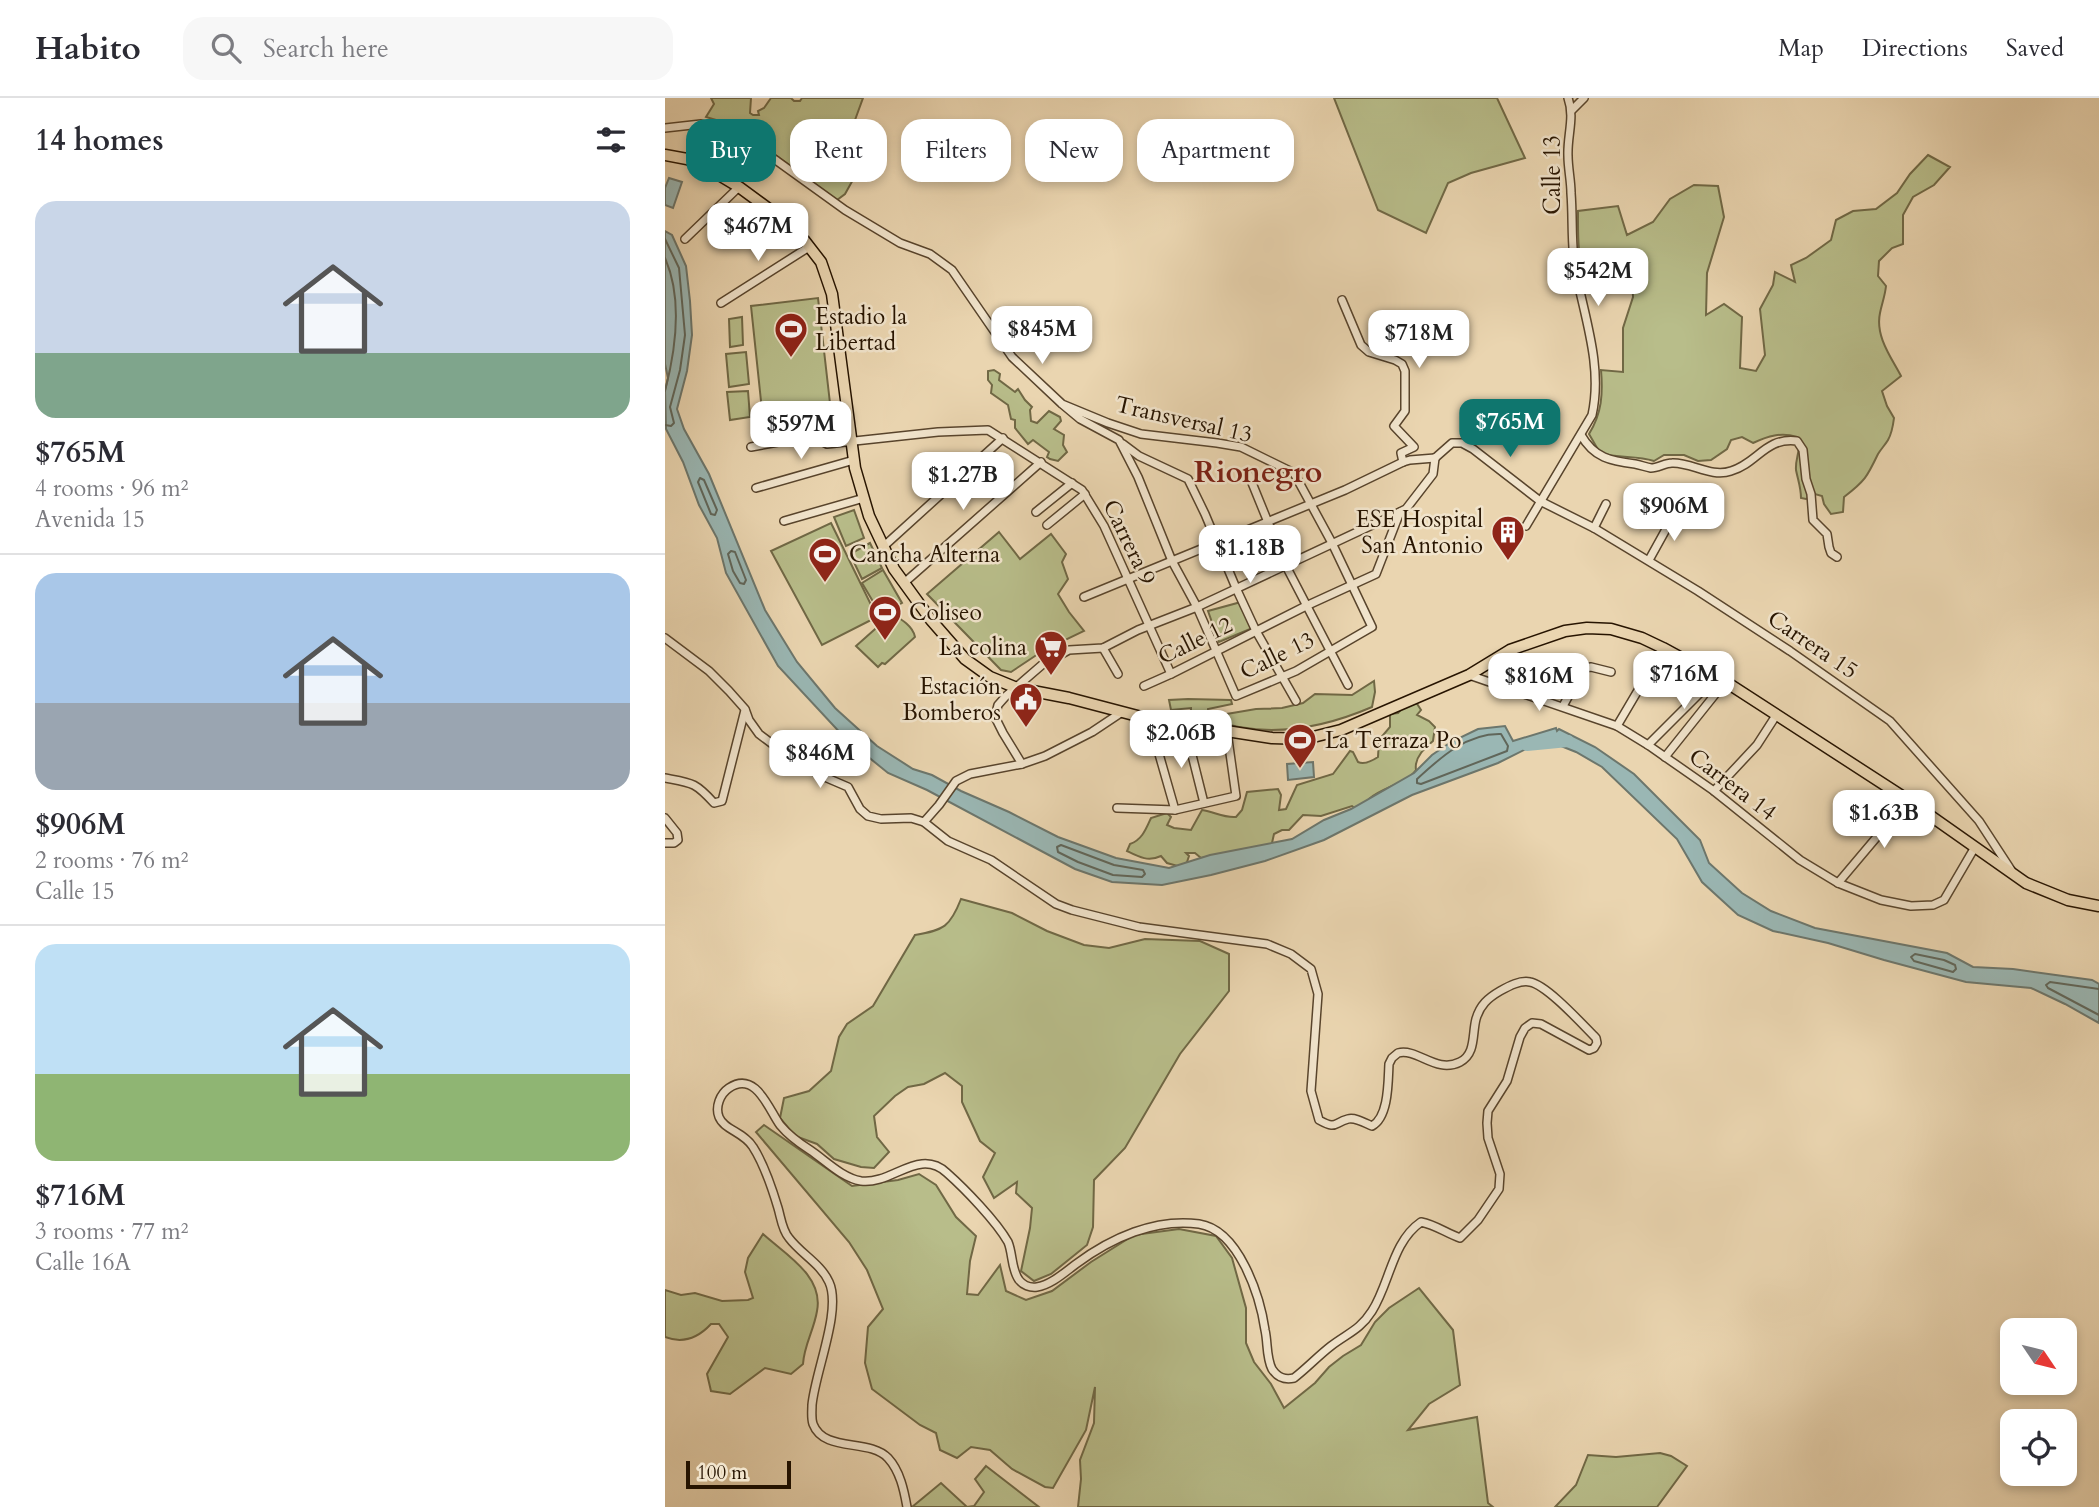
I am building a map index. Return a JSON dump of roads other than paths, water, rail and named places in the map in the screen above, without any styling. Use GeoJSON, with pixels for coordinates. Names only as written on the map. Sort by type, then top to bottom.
{"type":"FeatureCollection","features":[{"type":"Feature","properties":{"kind":"highway"},"geometry":{"type":"LineString","coordinates":[[665,155],[687,159],[704,166],[739,187],[773,212],[821,262],[832,293],[854,460],[869,516],[894,569],[930,620],[965,659],[990,677],[1017,688],[1069,698],[1149,719],[1272,738],[1305,739],[1341,730],[1469,675],[1510,650],[1565,631],[1611,629],[1642,638],[1725,682],[1908,800],[2015,876],[2038,889],[2068,900],[2099,906]]}},
{"type":"Feature","properties":{"kind":"street","name":"Calle 13"},"geometry":{"type":"LineString","coordinates":[[1526,526],[1593,415],[1597,395],[1596,371],[1575,268],[1571,234],[1568,154],[1572,110],[1568,98]]}},
{"type":"Feature","properties":{"kind":"street"},"geometry":{"type":"LineString","coordinates":[[1572,110],[1584,98]]}},
{"type":"Feature","properties":{"kind":"street"},"geometry":{"type":"LineString","coordinates":[[665,128],[701,124],[733,132],[845,211],[900,243],[930,254],[952,270],[1012,357],[1062,404],[1139,456],[1188,479],[1256,631],[1296,701]]}},
{"type":"Feature","properties":{"kind":"street"},"geometry":{"type":"LineString","coordinates":[[685,239],[739,187]]}},
{"type":"Feature","properties":{"kind":"street"},"geometry":{"type":"LineString","coordinates":[[721,303],[809,247]]}},
{"type":"Feature","properties":{"kind":"street"},"geometry":{"type":"LineString","coordinates":[[1342,300],[1360,345],[1369,352],[1402,364],[1405,371],[1405,411],[1394,426],[1414,447],[1401,453],[1403,462]]}},
{"type":"Feature","properties":{"kind":"street","name":"Transversal 13"},"geometry":{"type":"LineString","coordinates":[[1062,404],[1108,424],[1141,434],[1241,447],[1290,471],[1310,503]]}},
{"type":"Feature","properties":{"kind":"street","name":"Carrera 9"},"geometry":{"type":"LineString","coordinates":[[851,441],[988,430],[1082,490],[1104,526],[1171,674]]}},
{"type":"Feature","properties":{"kind":"street"},"geometry":{"type":"LineString","coordinates":[[1581,435],[1591,450],[1614,462],[1652,468],[1671,463],[1721,473],[1744,466],[1770,445],[1783,439],[1797,442],[1803,450],[1813,520],[1827,534],[1831,553],[1837,558]]}},
{"type":"Feature","properties":{"kind":"street"},"geometry":{"type":"LineString","coordinates":[[751,447],[812,436],[827,444],[851,441]]}},
{"type":"Feature","properties":{"kind":"street"},"geometry":{"type":"LineString","coordinates":[[883,547],[1003,438]]}},
{"type":"Feature","properties":{"kind":"street"},"geometry":{"type":"LineString","coordinates":[[1119,440],[1138,477],[1172,561],[1217,651]]}},
{"type":"Feature","properties":{"kind":"street","name":"Carrera 15"},"geometry":{"type":"LineString","coordinates":[[1435,457],[1451,443],[1462,443],[1540,501],[1649,560],[1790,650],[1890,721],[1979,821],[2015,876]]}},
{"type":"Feature","properties":{"kind":"street"},"geometry":{"type":"LineString","coordinates":[[1022,764],[995,717],[1006,696],[1043,664],[1069,650],[1103,648],[1406,509],[1433,474],[1435,457],[1403,462],[1375,477],[1084,597]]}},
{"type":"Feature","properties":{"kind":"street"},"geometry":{"type":"LineString","coordinates":[[756,488],[854,460]]}},
{"type":"Feature","properties":{"kind":"street"},"geometry":{"type":"LineString","coordinates":[[904,583],[1041,462]]}},
{"type":"Feature","properties":{"kind":"street"},"geometry":{"type":"LineString","coordinates":[[1248,473],[1285,564],[1348,685]]}},
{"type":"Feature","properties":{"kind":"street"},"geometry":{"type":"LineString","coordinates":[[1036,512],[1072,483]]}},
{"type":"Feature","properties":{"kind":"street"},"geometry":{"type":"LineString","coordinates":[[1047,525],[1085,494]]}},
{"type":"Feature","properties":{"kind":"street"},"geometry":{"type":"LineString","coordinates":[[784,521],[864,498]]}},
{"type":"Feature","properties":{"kind":"street"},"geometry":{"type":"LineString","coordinates":[[1310,503],[1353,586]]}},
{"type":"Feature","properties":{"kind":"street"},"geometry":{"type":"LineString","coordinates":[[1594,528],[1606,504]]}},
{"type":"Feature","properties":{"kind":"street","name":"Calle 12"},"geometry":{"type":"LineString","coordinates":[[1144,686],[1376,574],[1400,512]]}},
{"type":"Feature","properties":{"kind":"street"},"geometry":{"type":"LineString","coordinates":[[1649,560],[1675,513]]}},
{"type":"Feature","properties":{"kind":"street","name":"Calle 13"},"geometry":{"type":"LineString","coordinates":[[1217,651],[1236,696],[1282,677],[1372,627],[1353,586]]}},
{"type":"Feature","properties":{"kind":"street"},"geometry":{"type":"LineString","coordinates":[[665,638],[709,670],[745,709],[759,734],[820,775],[848,787],[860,809],[868,816],[881,820],[911,818],[924,822],[948,841],[991,860],[1056,904],[1072,910],[1139,927],[1267,944],[1291,954],[1311,969],[1318,994],[1311,1091],[1319,1120],[1329,1126],[1348,1119],[1372,1126],[1380,1121],[1385,1107],[1389,1064],[1398,1053],[1411,1053],[1433,1063],[1445,1065],[1458,1064],[1467,1058],[1471,1052],[1480,1008],[1488,998],[1519,983],[1541,985],[1596,1038],[1597,1043],[1589,1050],[1541,1024],[1532,1023],[1525,1028],[1507,1081],[1489,1111],[1488,1138],[1500,1174],[1499,1189],[1489,1205],[1460,1238],[1445,1233],[1433,1224],[1421,1222],[1411,1229],[1371,1314],[1358,1329],[1340,1339],[1294,1378],[1287,1380],[1278,1377],[1272,1368],[1265,1328],[1244,1263],[1230,1242],[1215,1229],[1202,1224],[1182,1224],[1152,1227],[1131,1233],[1103,1246],[1059,1277],[1037,1287],[1024,1285],[1017,1278],[1009,1245],[995,1225],[945,1171],[933,1164],[924,1163],[879,1180],[859,1181],[796,1142],[779,1124],[764,1096],[753,1087],[742,1084],[729,1087],[719,1099],[719,1119],[725,1126],[742,1134],[755,1150],[786,1235],[825,1274],[831,1284],[834,1300],[814,1387],[811,1417],[813,1425],[829,1440],[864,1446],[885,1455],[895,1469],[907,1507]]}},
{"type":"Feature","properties":{"kind":"street"},"geometry":{"type":"LineString","coordinates":[[1103,648],[1118,674]]}},
{"type":"Feature","properties":{"kind":"street"},"geometry":{"type":"LineString","coordinates":[[1617,726],[1663,648]]}},
{"type":"Feature","properties":{"kind":"street"},"geometry":{"type":"LineString","coordinates":[[1563,706],[1584,668],[1611,672]]}},
{"type":"Feature","properties":{"kind":"street","name":"Carrera 14"},"geometry":{"type":"LineString","coordinates":[[1469,675],[1617,726],[1714,791],[1800,860],[1838,883],[1881,900],[1911,906],[1933,905],[1944,900],[1975,847]]}},
{"type":"Feature","properties":{"kind":"street"},"geometry":{"type":"LineString","coordinates":[[1647,745],[1706,687],[1713,675]]}},
{"type":"Feature","properties":{"kind":"street"},"geometry":{"type":"LineString","coordinates":[[1665,757],[1725,682]]}},
{"type":"Feature","properties":{"kind":"street"},"geometry":{"type":"LineString","coordinates":[[665,778],[692,782],[714,803],[722,801],[745,709]]}},
{"type":"Feature","properties":{"kind":"street"},"geometry":{"type":"LineString","coordinates":[[924,822],[956,781],[971,774],[1022,764],[1066,746],[1122,712]]}},
{"type":"Feature","properties":{"kind":"street"},"geometry":{"type":"LineString","coordinates":[[1714,791],[1758,745],[1777,714]]}},
{"type":"Feature","properties":{"kind":"street"},"geometry":{"type":"LineString","coordinates":[[1149,719],[1175,810]]}},
{"type":"Feature","properties":{"kind":"street"},"geometry":{"type":"LineString","coordinates":[[1155,739],[1186,731],[1204,803]]}},
{"type":"Feature","properties":{"kind":"street"},"geometry":{"type":"LineString","coordinates":[[1118,808],[1175,810],[1236,796],[1227,732],[1188,742]]}},
{"type":"Feature","properties":{"kind":"street"},"geometry":{"type":"LineString","coordinates":[[1838,883],[1908,800]]}},
{"type":"Feature","properties":{"kind":"street"},"geometry":{"type":"LineString","coordinates":[[665,818],[677,833],[678,839],[674,843],[665,843]]}},
{"type":"Feature","properties":{"kind":"water"},"geometry":{"type":"Polygon","coordinates":[[[669,178],[682,182],[673,208],[665,205],[665,188],[669,178]]]}},
{"type":"Feature","properties":{"kind":"water"},"geometry":{"type":"Polygon","coordinates":[[[665,231],[672,235],[686,266],[690,301],[692,335],[687,371],[677,409],[684,429],[709,474],[765,610],[797,662],[835,708],[877,746],[913,769],[932,775],[1058,837],[1116,858],[1169,868],[1210,855],[1292,839],[1414,773],[1432,755],[1478,729],[1505,726],[1513,741],[1556,728],[1557,731],[1559,729],[1595,747],[1634,774],[1700,840],[1709,863],[1742,893],[1771,911],[1815,928],[1947,953],[1973,967],[2013,969],[2092,980],[2099,984],[2099,1023],[2031,988],[1966,982],[1828,943],[1773,931],[1738,915],[1702,882],[1677,839],[1602,767],[1551,742],[1534,745],[1498,763],[1412,795],[1324,840],[1265,861],[1162,885],[1112,882],[1075,869],[927,790],[888,773],[845,738],[778,666],[726,573],[717,538],[699,505],[683,462],[666,429],[665,390],[668,378],[665,364],[665,231]]]}},
{"type":"Feature","properties":{"kind":"water","name":"La Terraza Po"},"geometry":{"type":"Polygon","coordinates":[[[1313,762],[1314,777],[1288,780],[1287,764],[1313,762]]]}},
{"type":"Feature","properties":{"kind":"waterway"},"geometry":{"type":"LineString","coordinates":[[1527,745],[1568,741]]}},
{"type":"Feature","properties":{"kind":"place","name":"Estadio la Libertad"},"geometry":{"type":"Point","coordinates":[791,359]}},
{"type":"Feature","properties":{"kind":"place","name":"ESE Hospital San Antonio"},"geometry":{"type":"Point","coordinates":[1508,562]}},
{"type":"Feature","properties":{"kind":"place","name":"Cancha Alterna"},"geometry":{"type":"Point","coordinates":[825,584]}},
{"type":"Feature","properties":{"kind":"place","name":"Coliseo"},"geometry":{"type":"Point","coordinates":[885,642]}},
{"type":"Feature","properties":{"kind":"place","name":"La colina"},"geometry":{"type":"Point","coordinates":[1051,677]}},
{"type":"Feature","properties":{"kind":"place","name":"Estación Bomberos"},"geometry":{"type":"Point","coordinates":[1026,729]}},
{"type":"Feature","properties":{"kind":"place","name":"La Terraza Po"},"geometry":{"type":"Point","coordinates":[1300,770]}},
{"type":"Feature","properties":{"kind":"district","name":"Rionegro"},"geometry":{"type":"Point","coordinates":[1258,472]}}]}
